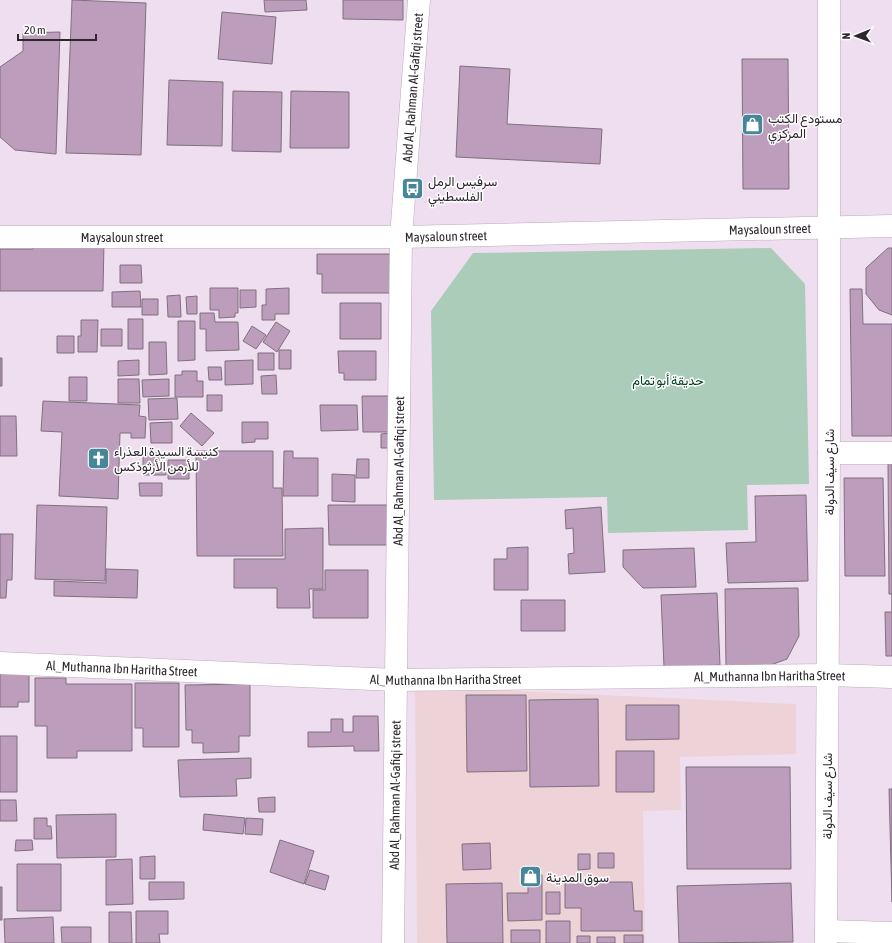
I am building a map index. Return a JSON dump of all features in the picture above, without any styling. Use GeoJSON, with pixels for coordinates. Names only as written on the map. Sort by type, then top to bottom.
{"type":"FeatureCollection","features":[{"type":"Feature","properties":{"kind":"street","name":"Abd Al_Rahman Al-Gafiqi street"},"geometry":{"type":"LineString","coordinates":[[393,943],[401,237],[419,0]]}},
{"type":"Feature","properties":{"kind":"street","name":"شارع سيف الدولة"},"geometry":{"type":"LineString","coordinates":[[826,937],[829,453],[829,0]]}},
{"type":"Feature","properties":{"kind":"street","name":"Maysaloun street"},"geometry":{"type":"LineString","coordinates":[[0,237],[401,237],[892,226]]}},
{"type":"Feature","properties":{"kind":"street"},"geometry":{"type":"LineString","coordinates":[[829,453],[892,453]]}},
{"type":"Feature","properties":{"kind":"street","name":"Al_Muthanna Ibn Haritha Street"},"geometry":{"type":"LineString","coordinates":[[0,663],[396,680],[828,675],[892,676]]}},
{"type":"Feature","properties":{"kind":"street"},"geometry":{"type":"LineString","coordinates":[[826,937],[892,933]]}},
{"type":"Feature","properties":{"kind":"shaded area","name":"سوق المدينة"},"geometry":{"type":"Polygon","coordinates":[[[415,686],[796,704],[796,754],[680,757],[681,810],[643,811],[645,943],[417,943],[415,686]]]}},
{"type":"Feature","properties":{"kind":"green space","name":"حديقة أبو تمام"},"geometry":{"type":"Polygon","coordinates":[[[771,248],[805,284],[809,484],[747,485],[748,530],[608,533],[607,497],[434,500],[431,311],[473,253],[771,248]]]}},
{"type":"Feature","properties":{"kind":"building"},"geometry":{"type":"Polygon","coordinates":[[[72,0],[146,3],[141,155],[66,153],[72,0]]]}},
{"type":"Feature","properties":{"kind":"building"},"geometry":{"type":"Polygon","coordinates":[[[264,0],[306,0],[307,10],[265,12],[264,0]]]}},
{"type":"Feature","properties":{"kind":"building"},"geometry":{"type":"Polygon","coordinates":[[[343,0],[403,0],[403,20],[343,19],[343,0]]]}},
{"type":"Feature","properties":{"kind":"building"},"geometry":{"type":"Polygon","coordinates":[[[222,12],[276,17],[272,64],[218,59],[222,12]]]}},
{"type":"Feature","properties":{"kind":"building"},"geometry":{"type":"Polygon","coordinates":[[[60,32],[56,154],[15,150],[0,137],[0,67],[23,51],[23,33],[60,32]]]}},
{"type":"Feature","properties":{"kind":"building"},"geometry":{"type":"Polygon","coordinates":[[[742,59],[788,59],[789,189],[743,189],[742,59]]]}},
{"type":"Feature","properties":{"kind":"building"},"geometry":{"type":"Polygon","coordinates":[[[460,66],[510,69],[507,124],[602,129],[600,164],[456,157],[460,66]]]}},
{"type":"Feature","properties":{"kind":"building"},"geometry":{"type":"Polygon","coordinates":[[[169,80],[223,82],[222,146],[167,145],[169,80]]]}},
{"type":"Feature","properties":{"kind":"building"},"geometry":{"type":"Polygon","coordinates":[[[233,91],[282,92],[281,152],[232,151],[233,91]]]}},
{"type":"Feature","properties":{"kind":"building"},"geometry":{"type":"Polygon","coordinates":[[[291,91],[349,92],[349,148],[290,148],[291,91]]]}},
{"type":"Feature","properties":{"kind":"building"},"geometry":{"type":"Polygon","coordinates":[[[33,238],[104,243],[103,291],[0,291],[0,249],[33,249],[33,238]]]}},
{"type":"Feature","properties":{"kind":"building"},"geometry":{"type":"Polygon","coordinates":[[[888,248],[892,248],[892,315],[879,310],[866,294],[866,268],[888,248]]]}},
{"type":"Feature","properties":{"kind":"building"},"geometry":{"type":"Polygon","coordinates":[[[317,254],[392,254],[392,293],[322,293],[322,274],[317,274],[317,254]]]}},
{"type":"Feature","properties":{"kind":"building"},"geometry":{"type":"Polygon","coordinates":[[[120,265],[141,265],[142,283],[120,283],[120,265]]]}},
{"type":"Feature","properties":{"kind":"building"},"geometry":{"type":"Polygon","coordinates":[[[210,288],[238,288],[238,313],[235,313],[235,317],[219,318],[219,310],[210,310],[210,288]]]}},
{"type":"Feature","properties":{"kind":"building"},"geometry":{"type":"Polygon","coordinates":[[[289,288],[289,314],[275,314],[275,320],[262,320],[262,305],[266,305],[266,289],[289,288]]]}},
{"type":"Feature","properties":{"kind":"building"},"geometry":{"type":"Polygon","coordinates":[[[850,289],[862,289],[863,324],[892,324],[892,436],[852,436],[850,289]]]}},
{"type":"Feature","properties":{"kind":"building"},"geometry":{"type":"Polygon","coordinates":[[[240,290],[256,290],[256,307],[240,308],[240,290]]]}},
{"type":"Feature","properties":{"kind":"building"},"geometry":{"type":"Polygon","coordinates":[[[140,291],[141,307],[112,307],[112,292],[140,291]]]}},
{"type":"Feature","properties":{"kind":"building"},"geometry":{"type":"Polygon","coordinates":[[[180,295],[181,317],[168,317],[167,296],[180,295]]]}},
{"type":"Feature","properties":{"kind":"building"},"geometry":{"type":"Polygon","coordinates":[[[197,296],[197,314],[187,314],[186,297],[197,296]]]}},
{"type":"Feature","properties":{"kind":"building"},"geometry":{"type":"Polygon","coordinates":[[[142,299],[158,299],[158,315],[142,315],[142,299]]]}},
{"type":"Feature","properties":{"kind":"building"},"geometry":{"type":"Polygon","coordinates":[[[340,303],[381,303],[381,339],[340,339],[340,303]]]}},
{"type":"Feature","properties":{"kind":"building"},"geometry":{"type":"Polygon","coordinates":[[[200,313],[214,313],[215,322],[238,322],[239,350],[206,351],[206,329],[200,329],[200,313]]]}},
{"type":"Feature","properties":{"kind":"building"},"geometry":{"type":"Polygon","coordinates":[[[128,319],[143,319],[143,349],[128,349],[128,319]]]}},
{"type":"Feature","properties":{"kind":"building"},"geometry":{"type":"Polygon","coordinates":[[[81,320],[98,320],[97,352],[78,352],[78,336],[81,336],[81,320]]]}},
{"type":"Feature","properties":{"kind":"building"},"geometry":{"type":"Polygon","coordinates":[[[178,321],[195,321],[195,360],[178,361],[178,321]]]}},
{"type":"Feature","properties":{"kind":"building"},"geometry":{"type":"Polygon","coordinates":[[[276,322],[290,331],[277,352],[263,342],[276,322]]]}},
{"type":"Feature","properties":{"kind":"building"},"geometry":{"type":"Polygon","coordinates":[[[252,326],[266,335],[256,349],[243,341],[252,326]]]}},
{"type":"Feature","properties":{"kind":"building"},"geometry":{"type":"Polygon","coordinates":[[[101,329],[122,329],[122,346],[101,346],[101,329]]]}},
{"type":"Feature","properties":{"kind":"building"},"geometry":{"type":"Polygon","coordinates":[[[57,336],[74,336],[74,353],[57,353],[57,336]]]}},
{"type":"Feature","properties":{"kind":"building"},"geometry":{"type":"Polygon","coordinates":[[[149,342],[166,342],[167,374],[149,375],[149,342]]]}},
{"type":"Feature","properties":{"kind":"building"},"geometry":{"type":"Polygon","coordinates":[[[279,350],[291,350],[291,369],[279,369],[279,350]]]}},
{"type":"Feature","properties":{"kind":"building"},"geometry":{"type":"Polygon","coordinates":[[[338,351],[376,351],[376,380],[344,380],[344,373],[339,373],[338,351]]]}},
{"type":"Feature","properties":{"kind":"building"},"geometry":{"type":"Polygon","coordinates":[[[258,353],[274,353],[274,370],[258,370],[258,353]]]}},
{"type":"Feature","properties":{"kind":"building"},"geometry":{"type":"Polygon","coordinates":[[[0,358],[2,358],[2,386],[0,386],[0,358]]]}},
{"type":"Feature","properties":{"kind":"building"},"geometry":{"type":"Polygon","coordinates":[[[139,360],[139,375],[118,376],[118,361],[139,360]]]}},
{"type":"Feature","properties":{"kind":"building"},"geometry":{"type":"Polygon","coordinates":[[[253,360],[253,384],[225,385],[225,361],[253,360]]]}},
{"type":"Feature","properties":{"kind":"building"},"geometry":{"type":"Polygon","coordinates":[[[208,367],[221,367],[222,380],[209,380],[208,367]]]}},
{"type":"Feature","properties":{"kind":"building"},"geometry":{"type":"Polygon","coordinates":[[[182,371],[197,371],[197,381],[203,381],[203,397],[175,397],[175,375],[182,375],[182,371]]]}},
{"type":"Feature","properties":{"kind":"building"},"geometry":{"type":"Polygon","coordinates":[[[276,375],[277,394],[262,394],[261,376],[276,375]]]}},
{"type":"Feature","properties":{"kind":"building"},"geometry":{"type":"Polygon","coordinates":[[[69,377],[87,377],[87,401],[69,401],[69,377]]]}},
{"type":"Feature","properties":{"kind":"building"},"geometry":{"type":"Polygon","coordinates":[[[118,379],[139,379],[140,403],[118,403],[118,379]]]}},
{"type":"Feature","properties":{"kind":"building"},"geometry":{"type":"Polygon","coordinates":[[[169,379],[169,396],[143,397],[142,380],[169,379]]]}},
{"type":"Feature","properties":{"kind":"building"},"geometry":{"type":"Polygon","coordinates":[[[207,395],[222,395],[222,411],[207,411],[207,395]]]}},
{"type":"Feature","properties":{"kind":"building"},"geometry":{"type":"Polygon","coordinates":[[[362,396],[393,396],[394,432],[363,432],[362,396]]]}},
{"type":"Feature","properties":{"kind":"building"},"geometry":{"type":"Polygon","coordinates":[[[177,398],[178,419],[149,420],[148,399],[177,398]]]}},
{"type":"Feature","properties":{"kind":"building"},"geometry":{"type":"Polygon","coordinates":[[[43,401],[140,405],[139,416],[146,417],[145,438],[131,438],[131,433],[120,433],[118,499],[59,496],[62,432],[41,431],[43,401]]]}},
{"type":"Feature","properties":{"kind":"building"},"geometry":{"type":"Polygon","coordinates":[[[320,405],[357,405],[358,430],[321,431],[320,405]]]}},
{"type":"Feature","properties":{"kind":"building"},"geometry":{"type":"Polygon","coordinates":[[[191,413],[214,433],[202,446],[180,426],[191,413]]]}},
{"type":"Feature","properties":{"kind":"building"},"geometry":{"type":"Polygon","coordinates":[[[0,416],[16,416],[17,456],[0,456],[0,416]]]}},
{"type":"Feature","properties":{"kind":"building"},"geometry":{"type":"Polygon","coordinates":[[[172,422],[172,443],[151,443],[150,423],[172,422]]]}},
{"type":"Feature","properties":{"kind":"building"},"geometry":{"type":"Polygon","coordinates":[[[242,422],[268,422],[268,439],[255,439],[255,442],[242,443],[242,422]]]}},
{"type":"Feature","properties":{"kind":"building"},"geometry":{"type":"Polygon","coordinates":[[[390,433],[391,448],[381,448],[381,434],[390,433]]]}},
{"type":"Feature","properties":{"kind":"building"},"geometry":{"type":"Polygon","coordinates":[[[196,451],[273,451],[273,488],[282,488],[283,556],[197,556],[196,451]]]}},
{"type":"Feature","properties":{"kind":"building"},"geometry":{"type":"Polygon","coordinates":[[[284,451],[293,451],[293,458],[318,458],[318,496],[283,496],[284,451]]]}},
{"type":"Feature","properties":{"kind":"building"},"geometry":{"type":"Polygon","coordinates":[[[143,453],[159,453],[159,464],[165,464],[166,475],[143,475],[143,453]]]}},
{"type":"Feature","properties":{"kind":"building"},"geometry":{"type":"Polygon","coordinates":[[[357,459],[369,459],[369,478],[356,478],[357,459]]]}},
{"type":"Feature","properties":{"kind":"building"},"geometry":{"type":"Polygon","coordinates":[[[168,460],[189,460],[189,479],[168,479],[168,460]]]}},
{"type":"Feature","properties":{"kind":"building"},"geometry":{"type":"Polygon","coordinates":[[[888,464],[892,464],[892,594],[889,594],[888,464]]]}},
{"type":"Feature","properties":{"kind":"building"},"geometry":{"type":"Polygon","coordinates":[[[332,474],[355,475],[355,502],[332,501],[332,474]]]}},
{"type":"Feature","properties":{"kind":"building"},"geometry":{"type":"Polygon","coordinates":[[[844,478],[883,478],[885,576],[845,576],[844,478]]]}},
{"type":"Feature","properties":{"kind":"building"},"geometry":{"type":"Polygon","coordinates":[[[139,483],[162,483],[162,496],[140,496],[139,483]]]}},
{"type":"Feature","properties":{"kind":"building"},"geometry":{"type":"Polygon","coordinates":[[[806,495],[808,581],[728,583],[726,543],[756,542],[755,496],[806,495]]]}},
{"type":"Feature","properties":{"kind":"building"},"geometry":{"type":"Polygon","coordinates":[[[37,505],[107,507],[105,581],[35,579],[37,505]]]}},
{"type":"Feature","properties":{"kind":"building"},"geometry":{"type":"Polygon","coordinates":[[[328,505],[394,505],[394,545],[329,545],[328,505]]]}},
{"type":"Feature","properties":{"kind":"building"},"geometry":{"type":"Polygon","coordinates":[[[601,507],[605,572],[569,574],[568,554],[574,553],[573,528],[566,529],[565,510],[601,507]]]}},
{"type":"Feature","properties":{"kind":"building"},"geometry":{"type":"Polygon","coordinates":[[[323,528],[323,589],[309,589],[310,608],[277,608],[277,588],[234,588],[234,559],[285,559],[285,529],[323,528]]]}},
{"type":"Feature","properties":{"kind":"building"},"geometry":{"type":"Polygon","coordinates":[[[0,534],[13,534],[12,580],[7,580],[6,598],[0,598],[0,534]]]}},
{"type":"Feature","properties":{"kind":"building"},"geometry":{"type":"Polygon","coordinates":[[[528,547],[528,590],[494,590],[494,559],[507,559],[507,548],[528,547]]]}},
{"type":"Feature","properties":{"kind":"building"},"geometry":{"type":"Polygon","coordinates":[[[694,548],[696,587],[643,588],[623,567],[623,550],[694,548]]]}},
{"type":"Feature","properties":{"kind":"building"},"geometry":{"type":"Polygon","coordinates":[[[106,569],[138,570],[137,598],[54,596],[54,581],[106,583],[106,569]]]}},
{"type":"Feature","properties":{"kind":"building"},"geometry":{"type":"Polygon","coordinates":[[[325,570],[368,570],[368,618],[313,618],[313,590],[325,590],[325,570]]]}},
{"type":"Feature","properties":{"kind":"building"},"geometry":{"type":"Polygon","coordinates":[[[798,588],[799,636],[787,659],[768,666],[726,667],[725,589],[798,588]]]}},
{"type":"Feature","properties":{"kind":"building"},"geometry":{"type":"Polygon","coordinates":[[[717,593],[720,665],[664,667],[661,595],[717,593]]]}},
{"type":"Feature","properties":{"kind":"building"},"geometry":{"type":"Polygon","coordinates":[[[521,600],[565,600],[565,631],[521,631],[521,600]]]}},
{"type":"Feature","properties":{"kind":"building"},"geometry":{"type":"Polygon","coordinates":[[[885,612],[892,612],[892,656],[886,656],[885,612]]]}},
{"type":"Feature","properties":{"kind":"building"},"geometry":{"type":"Polygon","coordinates":[[[29,666],[29,702],[18,702],[18,707],[0,707],[0,667],[29,666]]]}},
{"type":"Feature","properties":{"kind":"building"},"geometry":{"type":"Polygon","coordinates":[[[35,678],[66,678],[66,684],[132,684],[132,751],[77,751],[77,758],[47,758],[47,726],[35,726],[35,678]]]}},
{"type":"Feature","properties":{"kind":"building"},"geometry":{"type":"Polygon","coordinates":[[[135,683],[179,683],[179,747],[143,747],[143,728],[135,728],[135,683]]]}},
{"type":"Feature","properties":{"kind":"building"},"geometry":{"type":"Polygon","coordinates":[[[250,684],[250,736],[239,736],[239,752],[203,753],[203,743],[192,743],[192,730],[186,730],[185,685],[250,684]]]}},
{"type":"Feature","properties":{"kind":"building"},"geometry":{"type":"Polygon","coordinates":[[[466,695],[526,695],[527,771],[467,772],[466,695]]]}},
{"type":"Feature","properties":{"kind":"building"},"geometry":{"type":"Polygon","coordinates":[[[598,699],[599,786],[530,787],[529,700],[598,699]]]}},
{"type":"Feature","properties":{"kind":"building"},"geometry":{"type":"Polygon","coordinates":[[[626,705],[679,705],[679,739],[626,740],[626,705]]]}},
{"type":"Feature","properties":{"kind":"building"},"geometry":{"type":"Polygon","coordinates":[[[353,716],[378,716],[379,751],[354,751],[354,746],[308,747],[308,732],[331,732],[331,719],[343,719],[343,732],[353,732],[353,716]]]}},
{"type":"Feature","properties":{"kind":"building"},"geometry":{"type":"Polygon","coordinates":[[[0,736],[17,736],[17,792],[0,792],[0,736]]]}},
{"type":"Feature","properties":{"kind":"building"},"geometry":{"type":"Polygon","coordinates":[[[616,751],[654,751],[654,792],[616,792],[616,751]]]}},
{"type":"Feature","properties":{"kind":"building"},"geometry":{"type":"Polygon","coordinates":[[[251,758],[251,778],[236,779],[237,796],[180,797],[178,760],[251,758]]]}},
{"type":"Feature","properties":{"kind":"building"},"geometry":{"type":"Polygon","coordinates":[[[686,767],[790,767],[791,869],[687,869],[686,767]]]}},
{"type":"Feature","properties":{"kind":"building"},"geometry":{"type":"Polygon","coordinates":[[[889,789],[892,789],[892,902],[889,789]]]}},
{"type":"Feature","properties":{"kind":"building"},"geometry":{"type":"Polygon","coordinates":[[[275,797],[275,812],[259,812],[258,798],[275,797]]]}},
{"type":"Feature","properties":{"kind":"building"},"geometry":{"type":"Polygon","coordinates":[[[0,800],[16,800],[17,821],[0,821],[0,800]]]}},
{"type":"Feature","properties":{"kind":"building"},"geometry":{"type":"Polygon","coordinates":[[[116,814],[116,857],[57,858],[56,815],[116,814]]]}},
{"type":"Feature","properties":{"kind":"building"},"geometry":{"type":"Polygon","coordinates":[[[204,814],[245,818],[243,834],[203,830],[204,814]]]}},
{"type":"Feature","properties":{"kind":"building"},"geometry":{"type":"Polygon","coordinates":[[[34,818],[47,818],[47,826],[51,826],[52,839],[34,839],[34,818]]]}},
{"type":"Feature","properties":{"kind":"building"},"geometry":{"type":"Polygon","coordinates":[[[246,818],[263,819],[262,835],[245,834],[246,818]]]}},
{"type":"Feature","properties":{"kind":"building"},"geometry":{"type":"Polygon","coordinates":[[[16,840],[32,840],[33,850],[15,851],[16,840]]]}},
{"type":"Feature","properties":{"kind":"building"},"geometry":{"type":"Polygon","coordinates":[[[280,840],[314,851],[304,884],[270,872],[280,840]]]}},
{"type":"Feature","properties":{"kind":"building"},"geometry":{"type":"Polygon","coordinates":[[[490,843],[491,869],[463,870],[462,844],[490,843]]]}},
{"type":"Feature","properties":{"kind":"building"},"geometry":{"type":"Polygon","coordinates":[[[598,853],[614,853],[614,868],[598,868],[598,853]]]}},
{"type":"Feature","properties":{"kind":"building"},"geometry":{"type":"Polygon","coordinates":[[[578,854],[590,854],[590,869],[578,870],[578,854]]]}},
{"type":"Feature","properties":{"kind":"building"},"geometry":{"type":"Polygon","coordinates":[[[155,856],[155,879],[140,879],[140,857],[155,856]]]}},
{"type":"Feature","properties":{"kind":"building"},"geometry":{"type":"Polygon","coordinates":[[[132,859],[133,904],[106,905],[106,860],[132,859]]]}},
{"type":"Feature","properties":{"kind":"building"},"geometry":{"type":"Polygon","coordinates":[[[17,864],[61,864],[61,911],[17,911],[17,864]]]}},
{"type":"Feature","properties":{"kind":"building"},"geometry":{"type":"Polygon","coordinates":[[[310,870],[329,876],[325,890],[305,884],[310,870]]]}},
{"type":"Feature","properties":{"kind":"building"},"geometry":{"type":"Polygon","coordinates":[[[542,875],[542,920],[508,921],[507,893],[528,893],[528,876],[542,875]]]}},
{"type":"Feature","properties":{"kind":"building"},"geometry":{"type":"Polygon","coordinates":[[[149,882],[184,882],[184,899],[149,900],[149,882]]]}},
{"type":"Feature","properties":{"kind":"building"},"geometry":{"type":"Polygon","coordinates":[[[565,882],[632,882],[634,911],[642,911],[642,931],[581,931],[581,908],[565,908],[565,882]]]}},
{"type":"Feature","properties":{"kind":"building"},"geometry":{"type":"Polygon","coordinates":[[[502,883],[503,943],[447,943],[446,884],[502,883]]]}},
{"type":"Feature","properties":{"kind":"building"},"geometry":{"type":"Polygon","coordinates":[[[791,883],[793,942],[679,943],[677,886],[791,883]]]}},
{"type":"Feature","properties":{"kind":"building"},"geometry":{"type":"Polygon","coordinates":[[[0,887],[2,887],[2,920],[0,920],[0,887]]]}},
{"type":"Feature","properties":{"kind":"building"},"geometry":{"type":"Polygon","coordinates":[[[546,892],[560,892],[560,914],[546,914],[546,892]]]}},
{"type":"Feature","properties":{"kind":"building"},"geometry":{"type":"Polygon","coordinates":[[[136,911],[168,911],[168,934],[159,934],[160,943],[136,943],[136,911]]]}},
{"type":"Feature","properties":{"kind":"building"},"geometry":{"type":"Polygon","coordinates":[[[109,912],[131,912],[132,943],[109,943],[109,912]]]}},
{"type":"Feature","properties":{"kind":"building"},"geometry":{"type":"Polygon","coordinates":[[[53,917],[54,943],[5,943],[4,919],[53,917]]]}},
{"type":"Feature","properties":{"kind":"building"},"geometry":{"type":"Polygon","coordinates":[[[546,921],[570,921],[570,943],[546,943],[546,921]]]}},
{"type":"Feature","properties":{"kind":"building"},"geometry":{"type":"Polygon","coordinates":[[[61,927],[91,927],[91,943],[62,943],[61,927]]]}},
{"type":"Feature","properties":{"kind":"building"},"geometry":{"type":"Polygon","coordinates":[[[511,930],[540,930],[540,943],[511,943],[511,930]]]}},
{"type":"Feature","properties":{"kind":"building"},"geometry":{"type":"Polygon","coordinates":[[[624,935],[643,935],[643,943],[624,943],[624,935]]]}},
{"type":"Feature","properties":{"kind":"building"},"geometry":{"type":"Polygon","coordinates":[[[577,936],[590,936],[590,943],[577,943],[577,936]]]}},
{"type":"Feature","properties":{"kind":"building"},"geometry":{"type":"Polygon","coordinates":[[[597,937],[615,937],[615,943],[597,943],[597,937]]]}},
{"type":"Feature","properties":{"kind":"place","name":"مستودع الكتب المركزي"},"geometry":{"type":"Point","coordinates":[752,125]}},
{"type":"Feature","properties":{"kind":"place","name":"سرفيس الرمل الفلسطيني"},"geometry":{"type":"Point","coordinates":[413,188]}},
{"type":"Feature","properties":{"kind":"place","name":"كنيسة السيدة العذراء للأرمن الأرثوذكس"},"geometry":{"type":"Point","coordinates":[98,458]}},
{"type":"Feature","properties":{"kind":"place","name":"سوق المدينة"},"geometry":{"type":"Point","coordinates":[530,877]}}]}
